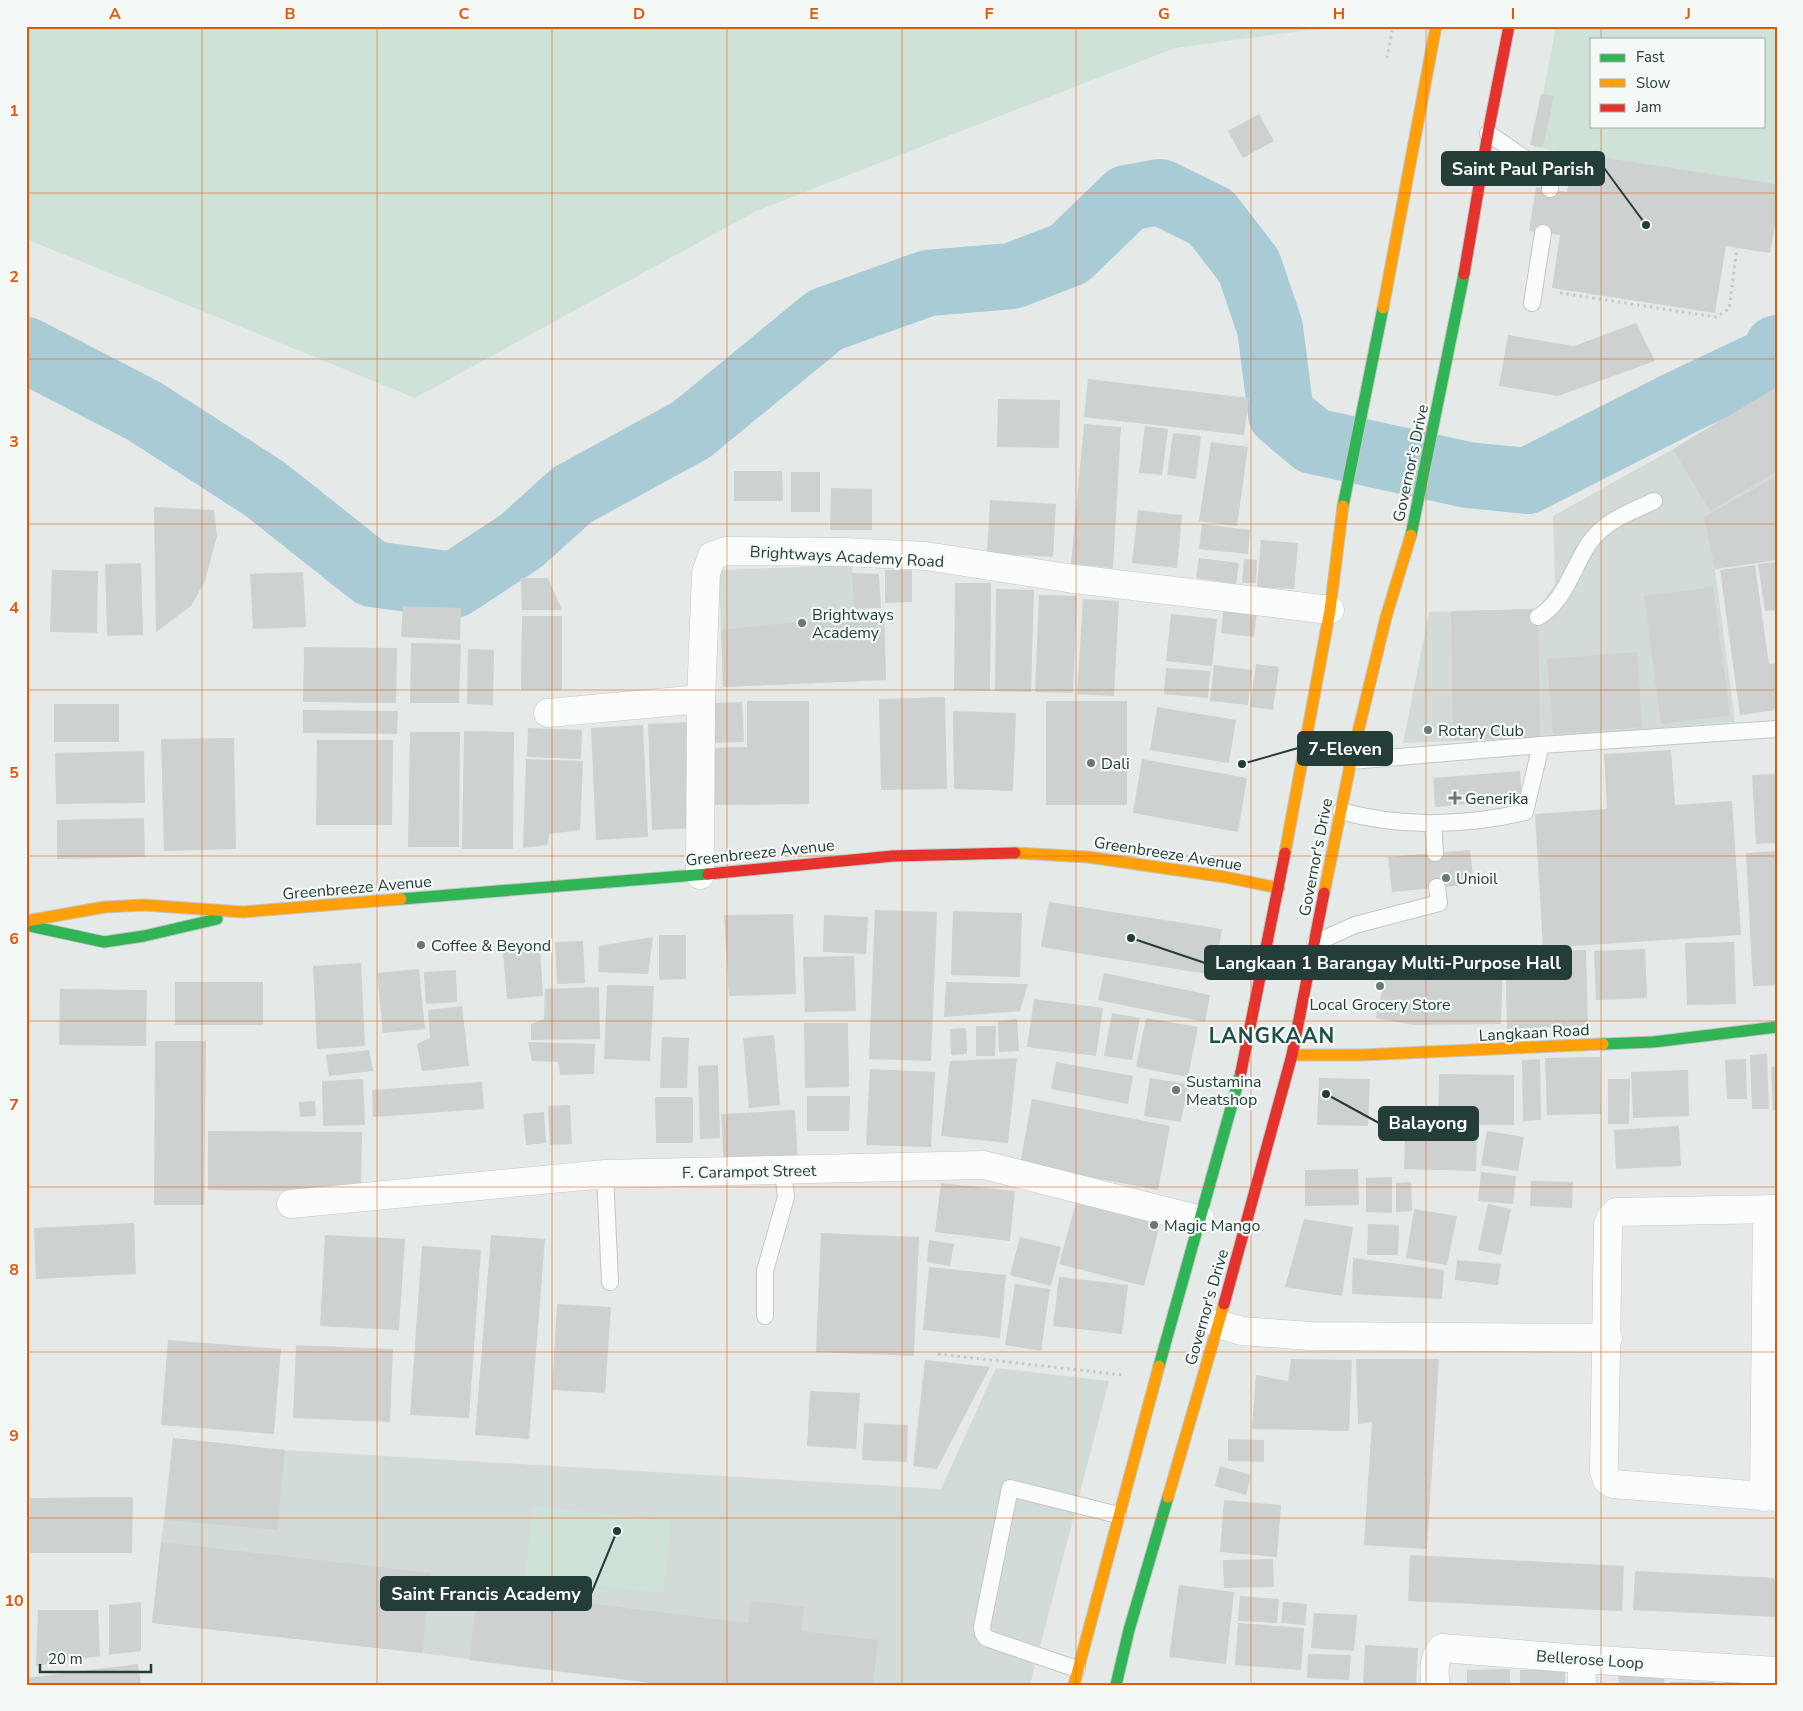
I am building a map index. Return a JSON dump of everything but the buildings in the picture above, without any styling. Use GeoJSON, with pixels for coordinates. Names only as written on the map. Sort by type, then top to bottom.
{"type":"FeatureCollection","features":[{"type":"Feature","properties":{"kind":"main road","name":"Governor's Drive"},"geometry":{"type":"LineString","coordinates":[[1076,1677],[1118,1515],[1240,1079],[1280,888],[1330,610],[1342,512],[1370,376],[1436,26]]}},
{"type":"Feature","properties":{"kind":"main road","name":"Governor's Drive"},"geometry":{"type":"LineString","coordinates":[[1116,1685],[1129,1630],[1218,1324],[1292,1055],[1351,761],[1386,617],[1414,526],[1462,288],[1488,133],[1509,26]]}},
{"type":"Feature","properties":{"kind":"main road","name":"Greenbreeze Avenue"},"geometry":{"type":"LineString","coordinates":[[26,921],[104,907],[144,905],[243,912],[700,875],[893,856],[1011,853],[1088,857],[1225,877],[1280,888]]}},
{"type":"Feature","properties":{"kind":"main road","name":"Greenbreeze Avenue"},"geometry":{"type":"LineString","coordinates":[[26,925],[104,942],[144,936],[243,912]]}},
{"type":"Feature","properties":{"kind":"main road","name":"Langkaan Road"},"geometry":{"type":"LineString","coordinates":[[1292,1055],[1360,1055],[1653,1042],[1777,1027]]}},
{"type":"Feature","properties":{"kind":"street","name":"Brightways Academy Road"},"geometry":{"type":"LineString","coordinates":[[700,875],[701,699],[706,573],[712,556],[726,551],[844,552],[926,556],[1067,578],[1330,610]]}},
{"type":"Feature","properties":{"kind":"street"},"geometry":{"type":"LineString","coordinates":[[548,713],[701,699]]}},
{"type":"Feature","properties":{"kind":"street","name":"F. Carampot Street"},"geometry":{"type":"LineString","coordinates":[[291,1204],[605,1174],[984,1165],[1201,1220]]}},
{"type":"Feature","properties":{"kind":"street"},"geometry":{"type":"LineString","coordinates":[[1772,1209],[1770,1497],[1613,1484],[1606,1480],[1604,1471],[1608,1338],[1608,1225],[1611,1217],[1616,1212],[1772,1209]]}},
{"type":"Feature","properties":{"kind":"street"},"geometry":{"type":"LineString","coordinates":[[1218,1324],[1242,1331],[1310,1336],[1608,1338]]}},
{"type":"Feature","properties":{"kind":"street","name":"Bellerose Loop"},"geometry":{"type":"LineString","coordinates":[[1435,1685],[1436,1654],[1442,1648],[1581,1672],[1745,1677],[1777,1671]]}},
{"type":"Feature","properties":{"kind":"lane"},"geometry":{"type":"LineString","coordinates":[[1488,133],[1546,173],[1550,180],[1550,189]]}},
{"type":"Feature","properties":{"kind":"lane"},"geometry":{"type":"LineString","coordinates":[[1533,296],[1543,233]]}},
{"type":"Feature","properties":{"kind":"lane"},"geometry":{"type":"LineString","coordinates":[[1538,617],[1545,613],[1556,601],[1590,542],[1609,522],[1654,501]]}},
{"type":"Feature","properties":{"kind":"lane"},"geometry":{"type":"LineString","coordinates":[[1351,761],[1541,745],[1777,729]]}},
{"type":"Feature","properties":{"kind":"lane"},"geometry":{"type":"LineString","coordinates":[[1341,811],[1364,817],[1433,823],[1492,820],[1525,812],[1541,745]]}},
{"type":"Feature","properties":{"kind":"lane"},"geometry":{"type":"LineString","coordinates":[[1433,823],[1435,853]]}},
{"type":"Feature","properties":{"kind":"lane"},"geometry":{"type":"LineString","coordinates":[[1315,943],[1355,925],[1438,903],[1437,887]]}},
{"type":"Feature","properties":{"kind":"lane"},"geometry":{"type":"LineString","coordinates":[[765,1316],[765,1271],[786,1197],[783,1170]]}},
{"type":"Feature","properties":{"kind":"lane"},"geometry":{"type":"LineString","coordinates":[[605,1174],[610,1282]]}},
{"type":"Feature","properties":{"kind":"lane"},"geometry":{"type":"LineString","coordinates":[[1076,1677],[986,1638],[983,1633],[982,1627],[1010,1488],[1118,1515]]}},
{"type":"Feature","properties":{"kind":"path"},"geometry":{"type":"LineString","coordinates":[[1386,58],[1393,26]]}},
{"type":"Feature","properties":{"kind":"path"},"geometry":{"type":"LineString","coordinates":[[1533,296],[1716,317],[1729,309],[1737,248]]}},
{"type":"Feature","properties":{"kind":"path"},"geometry":{"type":"LineString","coordinates":[[938,1354],[1126,1376]]}},
{"type":"Feature","properties":{"kind":"shaded area"},"geometry":{"type":"Polygon","coordinates":[[[1777,387],[1777,560],[1715,569],[1735,722],[1540,738],[1403,743],[1429,612],[1538,609],[1555,584],[1553,516],[1673,449],[1777,387]]]}},
{"type":"Feature","properties":{"kind":"shaded area","name":"Brightways Academy"},"geometry":{"type":"Polygon","coordinates":[[[852,565],[854,616],[884,616],[886,680],[723,687],[719,570],[852,565]]]}},
{"type":"Feature","properties":{"kind":"shaded area"},"geometry":{"type":"Polygon","coordinates":[[[996,1368],[1109,1381],[1030,1685],[668,1685],[422,1653],[152,1623],[173,1438],[285,1450],[941,1489],[996,1368]]]}},
{"type":"Feature","properties":{"kind":"green space"},"geometry":{"type":"Polygon","coordinates":[[[26,26],[1340,26],[1175,48],[756,211],[415,398],[26,239],[26,26]]]}},
{"type":"Feature","properties":{"kind":"green space"},"geometry":{"type":"Polygon","coordinates":[[[1556,26],[1777,26],[1777,184],[1533,147],[1556,26]]]}},
{"type":"Feature","properties":{"kind":"green space"},"geometry":{"type":"Polygon","coordinates":[[[533,1506],[671,1521],[663,1593],[525,1578],[533,1506]]]}},
{"type":"Feature","properties":{"kind":"waterway"},"geometry":{"type":"LineString","coordinates":[[26,350],[144,411],[265,489],[372,574],[454,585],[521,541],[572,495],[691,430],[825,320],[928,283],[1012,276],[1069,254],[1127,198],[1160,192],[1211,217],[1249,266],[1270,328],[1281,414],[1313,441],[1468,475],[1527,481],[1680,403],[1773,359],[1777,348]]}},
{"type":"Feature","properties":{"kind":"traffic: fast"},"geometry":{"type":"LineString","coordinates":[[1411,535],[1464,274]]}},
{"type":"Feature","properties":{"kind":"traffic: fast"},"geometry":{"type":"LineString","coordinates":[[1343,506],[1383,308]]}},
{"type":"Feature","properties":{"kind":"traffic: fast"},"geometry":{"type":"LineString","coordinates":[[401,899],[708,874]]}},
{"type":"Feature","properties":{"kind":"traffic: fast"},"geometry":{"type":"LineString","coordinates":[[30,926],[104,942],[144,936],[217,919]]}},
{"type":"Feature","properties":{"kind":"traffic: fast"},"geometry":{"type":"LineString","coordinates":[[1603,1044],[1653,1042],[1777,1027]]}},
{"type":"Feature","properties":{"kind":"traffic: fast"},"geometry":{"type":"LineString","coordinates":[[1159,1366],[1241,1072]]}},
{"type":"Feature","properties":{"kind":"traffic: fast"},"geometry":{"type":"LineString","coordinates":[[1116,1685],[1129,1630],[1168,1497]]}},
{"type":"Feature","properties":{"kind":"traffic: slow"},"geometry":{"type":"LineString","coordinates":[[1383,308],[1436,26]]}},
{"type":"Feature","properties":{"kind":"traffic: slow"},"geometry":{"type":"LineString","coordinates":[[1285,853],[1330,610],[1343,506]]}},
{"type":"Feature","properties":{"kind":"traffic: slow"},"geometry":{"type":"LineString","coordinates":[[1324,893],[1351,761],[1386,617],[1411,535]]}},
{"type":"Feature","properties":{"kind":"traffic: slow"},"geometry":{"type":"LineString","coordinates":[[1015,853],[1088,857],[1225,877],[1279,888]]}},
{"type":"Feature","properties":{"kind":"traffic: slow"},"geometry":{"type":"LineString","coordinates":[[26,921],[105,907],[144,905],[243,912],[401,899]]}},
{"type":"Feature","properties":{"kind":"traffic: slow"},"geometry":{"type":"LineString","coordinates":[[1292,1055],[1361,1055],[1603,1044]]}},
{"type":"Feature","properties":{"kind":"traffic: slow"},"geometry":{"type":"LineString","coordinates":[[1168,1497],[1224,1304]]}},
{"type":"Feature","properties":{"kind":"traffic: slow"},"geometry":{"type":"LineString","coordinates":[[1074,1685],[1159,1366]]}},
{"type":"Feature","properties":{"kind":"traffic: jam"},"geometry":{"type":"LineString","coordinates":[[1464,274],[1488,133],[1509,26]]}},
{"type":"Feature","properties":{"kind":"traffic: jam"},"geometry":{"type":"LineString","coordinates":[[708,874],[893,856],[1015,853]]}},
{"type":"Feature","properties":{"kind":"traffic: jam"},"geometry":{"type":"LineString","coordinates":[[1241,1072],[1285,853]]}},
{"type":"Feature","properties":{"kind":"traffic: jam"},"geometry":{"type":"LineString","coordinates":[[1224,1304],[1292,1055],[1324,893]]}},
{"type":"Feature","properties":{"kind":"place","name":"Saint Paul Parish"},"geometry":{"type":"Point","coordinates":[1646,225]}},
{"type":"Feature","properties":{"kind":"place","name":"Brightways Academy"},"geometry":{"type":"Point","coordinates":[802,623]}},
{"type":"Feature","properties":{"kind":"place","name":"Rotary Club"},"geometry":{"type":"Point","coordinates":[1428,730]}},
{"type":"Feature","properties":{"kind":"place","name":"Dali"},"geometry":{"type":"Point","coordinates":[1091,763]}},
{"type":"Feature","properties":{"kind":"place","name":"7-Eleven"},"geometry":{"type":"Point","coordinates":[1242,764]}},
{"type":"Feature","properties":{"kind":"place","name":"Generika"},"geometry":{"type":"Point","coordinates":[1455,798]}},
{"type":"Feature","properties":{"kind":"place","name":"Unioil"},"geometry":{"type":"Point","coordinates":[1446,878]}},
{"type":"Feature","properties":{"kind":"place","name":"Langkaan 1 Barangay Multi-Purpose Hall"},"geometry":{"type":"Point","coordinates":[1131,938]}},
{"type":"Feature","properties":{"kind":"place","name":"Coffee & Beyond"},"geometry":{"type":"Point","coordinates":[421,945]}},
{"type":"Feature","properties":{"kind":"place","name":"Local Grocery Store"},"geometry":{"type":"Point","coordinates":[1380,986]}},
{"type":"Feature","properties":{"kind":"place","name":"Sustamina Meatshop"},"geometry":{"type":"Point","coordinates":[1176,1090]}},
{"type":"Feature","properties":{"kind":"place","name":"Balayong"},"geometry":{"type":"Point","coordinates":[1326,1094]}},
{"type":"Feature","properties":{"kind":"place","name":"Magic Mango"},"geometry":{"type":"Point","coordinates":[1154,1225]}},
{"type":"Feature","properties":{"kind":"place","name":"Saint Francis Academy"},"geometry":{"type":"Point","coordinates":[617,1531]}},
{"type":"Feature","properties":{"kind":"district","name":"LANGKAAN"},"geometry":{"type":"Point","coordinates":[1272,1036]}}]}
